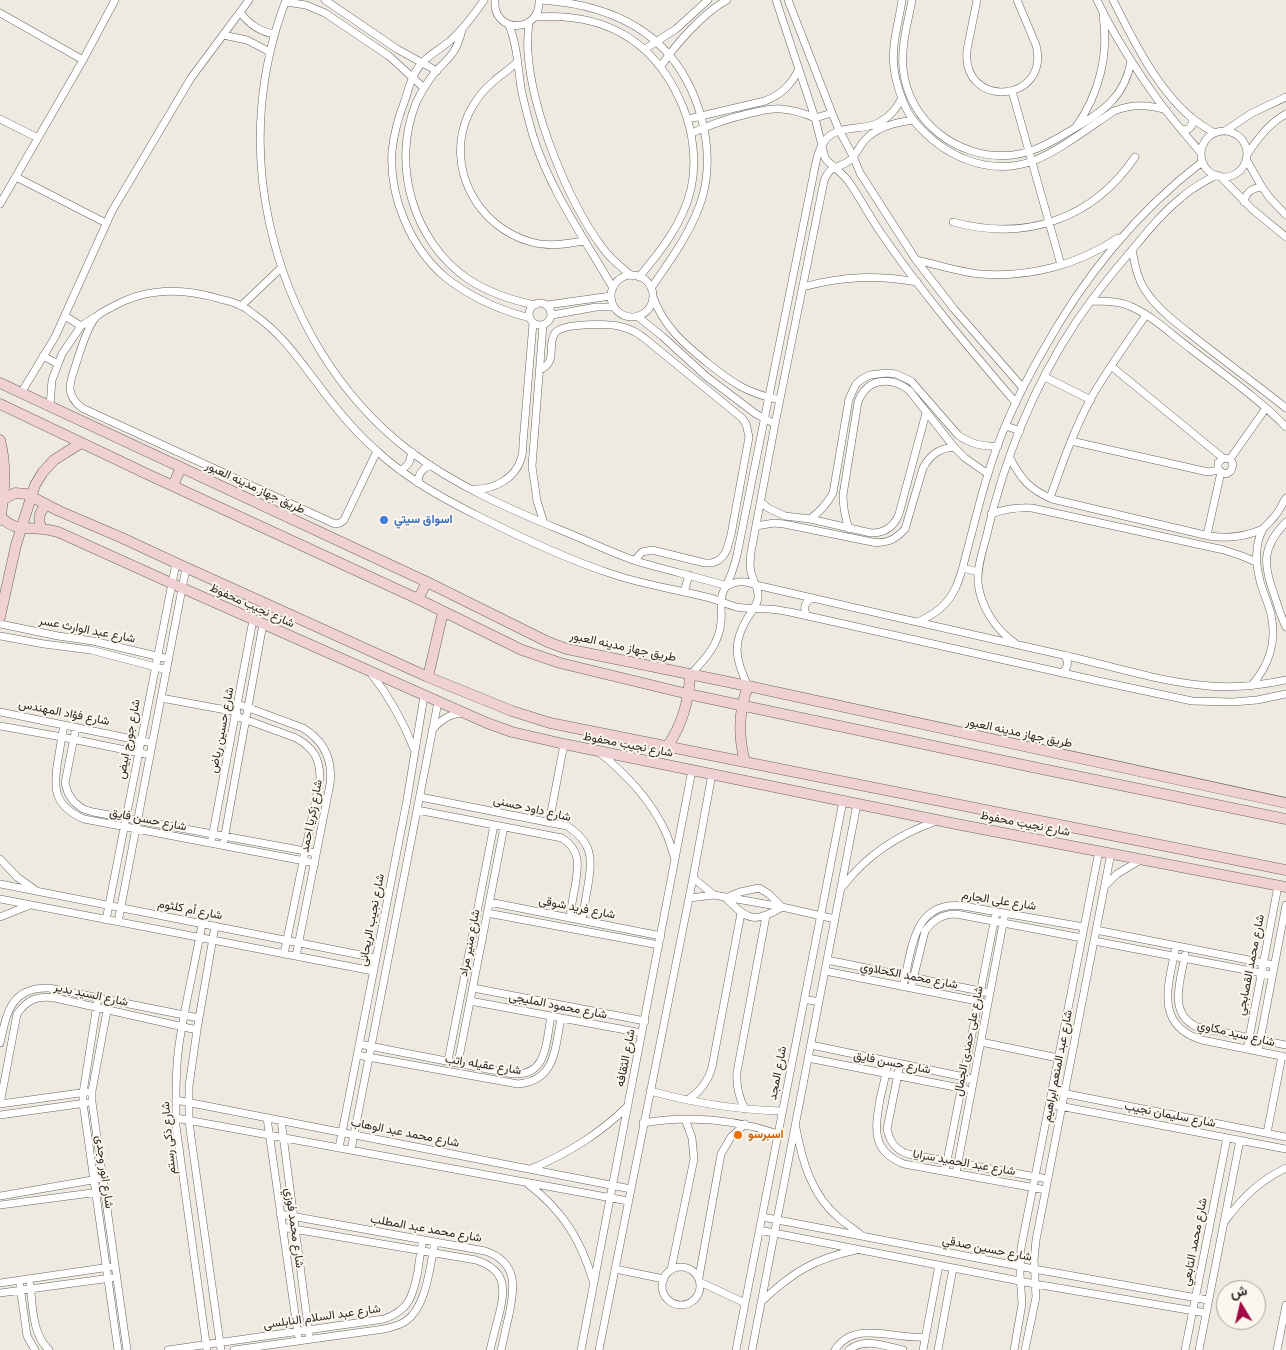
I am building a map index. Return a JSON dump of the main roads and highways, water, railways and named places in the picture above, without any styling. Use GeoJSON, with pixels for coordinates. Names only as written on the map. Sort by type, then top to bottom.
{"type":"FeatureCollection","features":[{"type":"Feature","properties":{"kind":"place","name":"اسواق سيتي"},"geometry":{"type":"Point","coordinates":[384,520]}},
{"type":"Feature","properties":{"kind":"place","name":"اسبرسو"},"geometry":{"type":"Point","coordinates":[738,1135]}}]}
